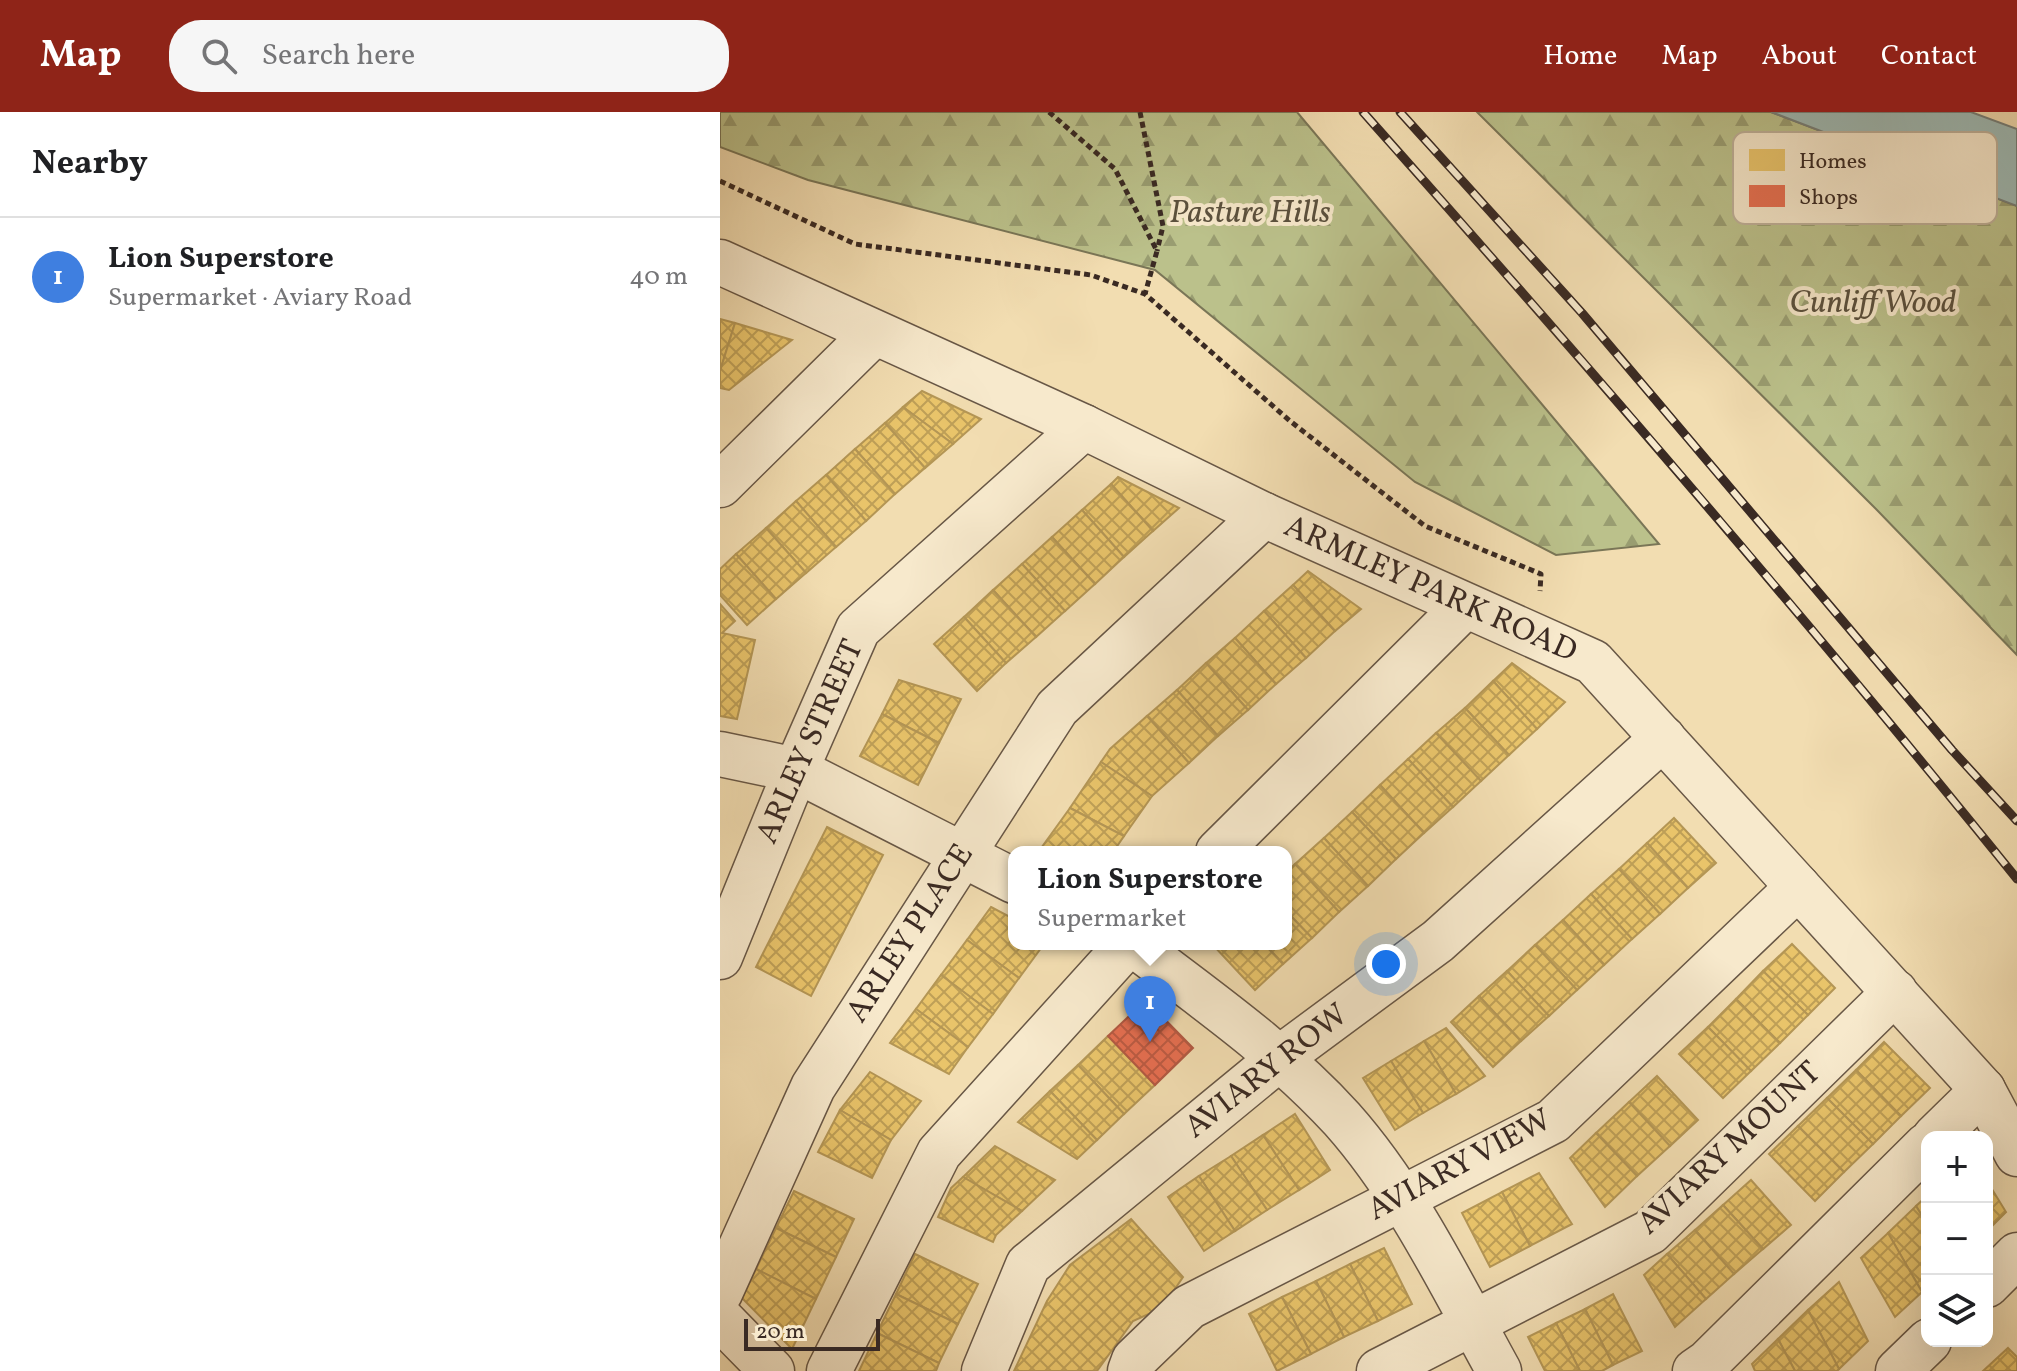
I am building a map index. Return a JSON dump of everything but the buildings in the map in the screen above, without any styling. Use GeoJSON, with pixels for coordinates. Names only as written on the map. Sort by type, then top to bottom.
{"type":"FeatureCollection","features":[{"type":"Feature","properties":{"kind":"street","name":"ARMLEY PARK ROAD"},"geometry":{"type":"LineString","coordinates":[[720,262],[1084,427],[1264,515],[1593,662],[1983,1090],[2017,1154]]}},
{"type":"Feature","properties":{"kind":"street"},"geometry":{"type":"LineString","coordinates":[[720,485],[874,333]]}},
{"type":"Feature","properties":{"kind":"street","name":"ARLEY STREET"},"geometry":{"type":"LineString","coordinates":[[720,957],[796,770],[858,629],[1084,427]]}},
{"type":"Feature","properties":{"kind":"street","name":"ARLEY PLACE"},"geometry":{"type":"LineString","coordinates":[[720,1293],[813,1087],[1057,708],[1264,515]]}},
{"type":"Feature","properties":{"kind":"street"},"geometry":{"type":"LineString","coordinates":[[1224,846],[1465,606]]}},
{"type":"Feature","properties":{"kind":"street","name":"AVIARY ROW"},"geometry":{"type":"LineString","coordinates":[[984,1371],[1028,1265],[1281,1057],[1438,941],[1663,738]]}},
{"type":"Feature","properties":{"kind":"street"},"geometry":{"type":"LineString","coordinates":[[720,754],[796,770],[1008,878]]}},
{"type":"Feature","properties":{"kind":"street","name":"AVIARY VIEW"},"geometry":{"type":"LineString","coordinates":[[1130,1371],[1134,1360],[1189,1307],[1553,1121],[1798,887]]}},
{"type":"Feature","properties":{"kind":"street"},"geometry":{"type":"LineString","coordinates":[[829,1371],[939,1153],[1125,950]]}},
{"type":"Feature","properties":{"kind":"street"},"geometry":{"type":"LineString","coordinates":[[1138,950],[1281,1057],[1343,1121],[1401,1198],[1499,1371]]}},
{"type":"Feature","properties":{"kind":"street","name":"AVIARY MOUNT"},"geometry":{"type":"LineString","coordinates":[[1379,1371],[1650,1232],[1895,992]]}},
{"type":"Feature","properties":{"kind":"street"},"geometry":{"type":"LineString","coordinates":[[1941,1131],[1983,1090]]}},
{"type":"Feature","properties":{"kind":"street"},"geometry":{"type":"LineString","coordinates":[[1695,1371],[1708,1362],[1921,1151]]}},
{"type":"Feature","properties":{"kind":"street"},"geometry":{"type":"LineString","coordinates":[[1993,1279],[2017,1255]]}},
{"type":"Feature","properties":{"kind":"street"},"geometry":{"type":"LineString","coordinates":[[720,1318],[772,1371]]}},
{"type":"Feature","properties":{"kind":"street"},"geometry":{"type":"LineString","coordinates":[[1898,1371],[1923,1347]]}},
{"type":"Feature","properties":{"kind":"path"},"geometry":{"type":"LineString","coordinates":[[1049,112],[1115,169],[1157,251]]}},
{"type":"Feature","properties":{"kind":"path"},"geometry":{"type":"LineString","coordinates":[[1140,112],[1163,226],[1145,294]]}},
{"type":"Feature","properties":{"kind":"path"},"geometry":{"type":"LineString","coordinates":[[720,181],[855,244],[1091,275],[1145,294],[1290,421],[1425,526],[1541,574],[1537,635]]}},
{"type":"Feature","properties":{"kind":"green space","name":"Pasture Hills"},"geometry":{"type":"Polygon","coordinates":[[[720,112],[1297,112],[1659,544],[1556,555],[1415,482],[1155,270],[808,180],[720,147],[720,112]]]}},
{"type":"Feature","properties":{"kind":"green space","name":"Cunliff Wood"},"geometry":{"type":"Polygon","coordinates":[[[1477,112],[1771,112],[1823,132],[1733,132],[1733,224],[1997,224],[1997,198],[2017,206],[2017,655],[1876,509],[1477,112]]]}},
{"type":"Feature","properties":{"kind":"water"},"geometry":{"type":"Polygon","coordinates":[[[1771,112],[1971,112],[2017,129],[2017,206],[1997,198],[1997,132],[1823,132],[1771,112]]]}},
{"type":"Feature","properties":{"kind":"railway"},"geometry":{"type":"LineString","coordinates":[[1363,112],[1694,491],[2017,879]]}},
{"type":"Feature","properties":{"kind":"railway"},"geometry":{"type":"LineString","coordinates":[[1400,112],[1582,313],[1952,750],[2017,821]]}},
{"type":"Feature","properties":{"kind":"place","name":"Lion Superstore"},"geometry":{"type":"Point","coordinates":[1150,1042]}}]}
